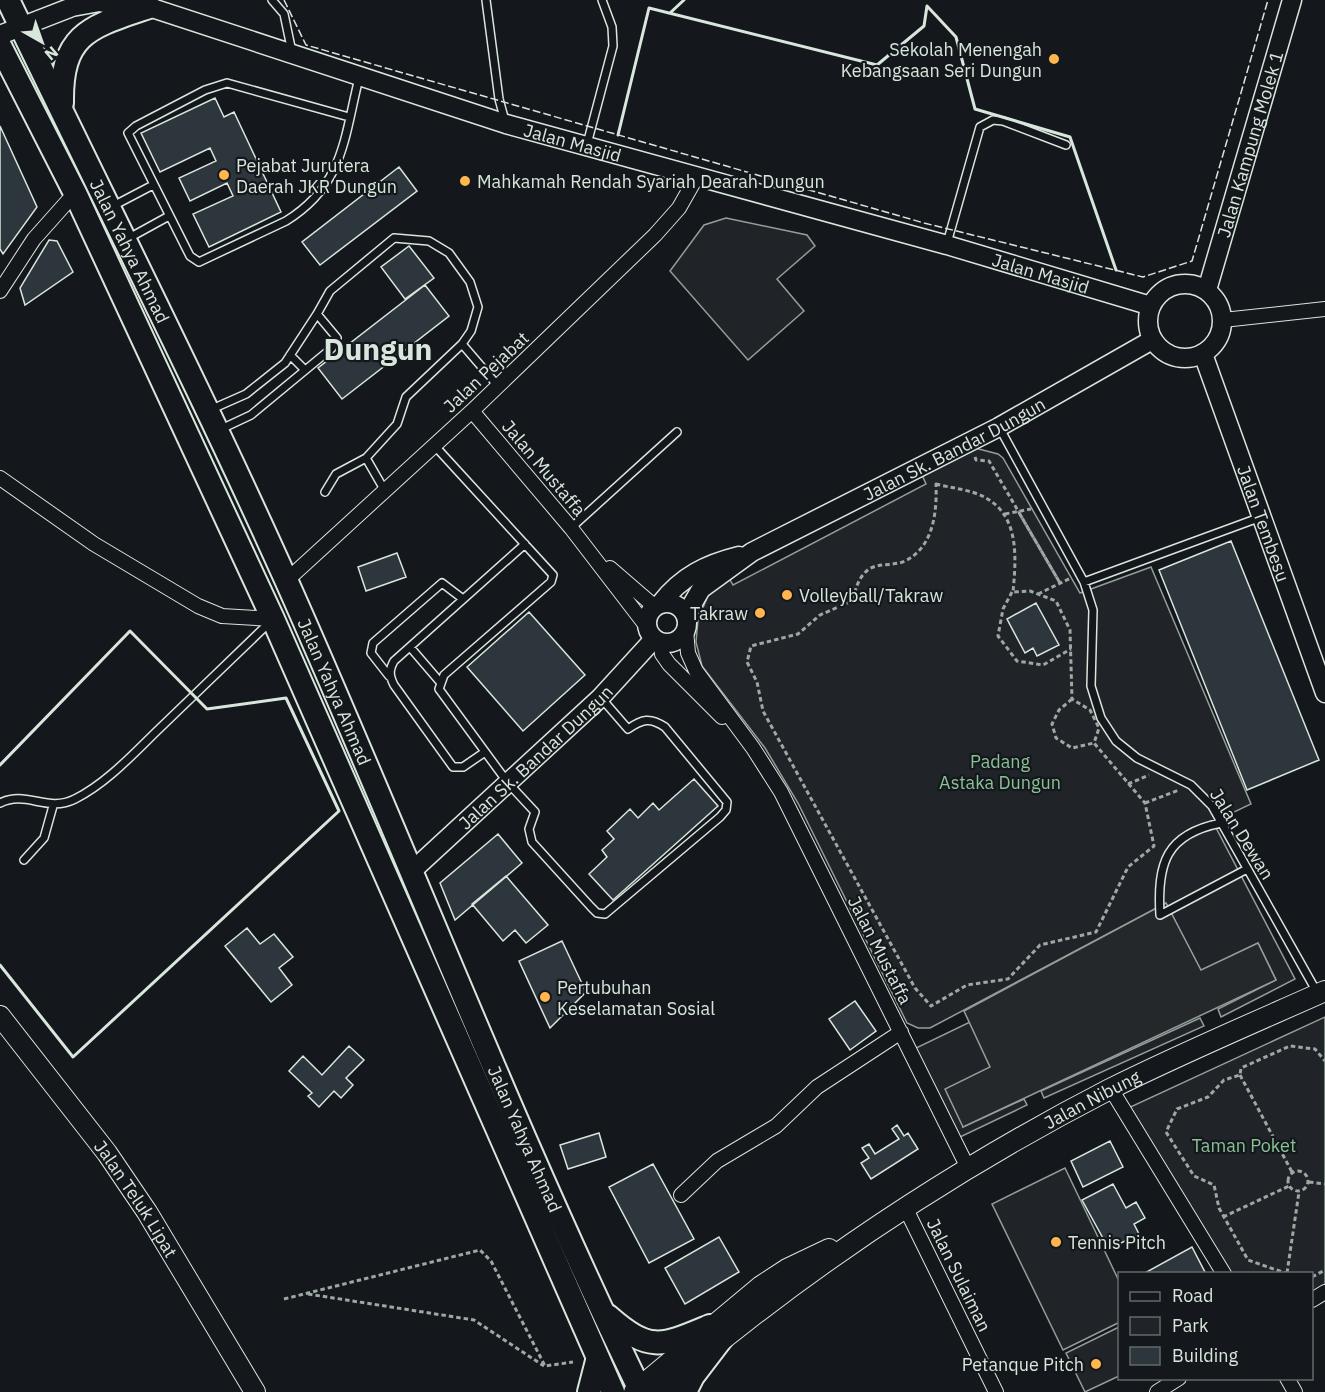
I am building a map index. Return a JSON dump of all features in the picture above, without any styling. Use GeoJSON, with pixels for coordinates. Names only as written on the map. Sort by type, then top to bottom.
{"type":"FeatureCollection","features":[{"type":"Feature","properties":{"kind":"main road","name":"Jalan Yahya Ahmad"},"geometry":{"type":"LineString","coordinates":[[8,0],[10,31],[62,110],[126,239],[286,582],[604,1313],[643,1391]]}},
{"type":"Feature","properties":{"kind":"main road"},"geometry":{"type":"LineString","coordinates":[[62,110],[62,75],[73,47],[101,23],[151,4]]}},
{"type":"Feature","properties":{"kind":"main road","name":"Jalan Yahya Ahmad"},"geometry":{"type":"LineString","coordinates":[[0,46],[75,193],[273,619],[597,1361],[613,1392]]}},
{"type":"Feature","properties":{"kind":"main road","name":"Jalan Nibung"},"geometry":{"type":"LineString","coordinates":[[643,1391],[716,1332],[787,1269],[871,1229],[905,1207],[1111,1089],[1323,997]]}},
{"type":"Feature","properties":{"kind":"main road","name":"Jalan Teluk Lipat"},"geometry":{"type":"LineString","coordinates":[[0,1016],[107,1153],[183,1269],[255,1392]]}},
{"type":"Feature","properties":{"kind":"main road"},"geometry":{"type":"LineString","coordinates":[[604,1313],[628,1333],[650,1343],[670,1343],[716,1332]]}},
{"type":"Feature","properties":{"kind":"main road"},"geometry":{"type":"LineString","coordinates":[[684,1392],[716,1332]]}},
{"type":"Feature","properties":{"kind":"main road"},"geometry":{"type":"LineString","coordinates":[[589,1392],[597,1361]]}},
{"type":"Feature","properties":{"kind":"street","name":"Jalan Masjid"},"geometry":{"type":"LineString","coordinates":[[10,31],[72,7],[103,0],[151,4],[293,55],[506,124],[696,178],[947,245],[1151,306]]}},
{"type":"Feature","properties":{"kind":"street","name":"Jalan Kampung Molek 1"},"geometry":{"type":"LineString","coordinates":[[1207,290],[1292,0]]}},
{"type":"Feature","properties":{"kind":"street","name":"Jalan Pejabat"},"geometry":{"type":"LineString","coordinates":[[286,582],[472,411],[668,222],[696,178]]}},
{"type":"Feature","properties":{"kind":"street"},"geometry":{"type":"LineString","coordinates":[[0,291],[34,239],[75,193]]}},
{"type":"Feature","properties":{"kind":"street"},"geometry":{"type":"LineString","coordinates":[[1175,284],[1192,284],[1207,290],[1219,303],[1223,320],[1221,333],[1214,345],[1203,354],[1189,358],[1174,357],[1162,351],[1152,340],[1148,317],[1151,306],[1161,292],[1175,284]]}},
{"type":"Feature","properties":{"kind":"street"},"geometry":{"type":"LineString","coordinates":[[1223,320],[1325,309]]}},
{"type":"Feature","properties":{"kind":"street","name":"Jalan Sk. Bandar Dungun"},"geometry":{"type":"LineString","coordinates":[[686,622],[701,589],[753,552],[969,443],[1152,340]]}},
{"type":"Feature","properties":{"kind":"street","name":"Jalan Tembesu"},"geometry":{"type":"LineString","coordinates":[[1203,354],[1325,693]]}},
{"type":"Feature","properties":{"kind":"street","name":"Jalan Mustaffa"},"geometry":{"type":"LineString","coordinates":[[472,411],[588,549],[654,636],[669,664],[753,748]]}},
{"type":"Feature","properties":{"kind":"street"},"geometry":{"type":"LineString","coordinates":[[0,478],[94,544],[198,606],[222,616],[273,619]]}},
{"type":"Feature","properties":{"kind":"street","name":"Jalan Mustaffa"},"geometry":{"type":"LineString","coordinates":[[588,549],[658,604]]}},
{"type":"Feature","properties":{"kind":"street","name":"Jalan Sk. Bandar Dungun"},"geometry":{"type":"LineString","coordinates":[[658,604],[681,580],[705,566],[753,552]]}},
{"type":"Feature","properties":{"kind":"street"},"geometry":{"type":"LineString","coordinates":[[658,604],[676,604],[686,622],[676,641],[654,636],[646,619],[658,604]]}},
{"type":"Feature","properties":{"kind":"street","name":"Jalan Mustaffa"},"geometry":{"type":"LineString","coordinates":[[686,622],[688,653],[696,670],[753,748],[781,792],[969,1170]]}},
{"type":"Feature","properties":{"kind":"street","name":"Jalan Sk. Bandar Dungun"},"geometry":{"type":"LineString","coordinates":[[412,871],[600,698],[654,636]]}},
{"type":"Feature","properties":{"kind":"street"},"geometry":{"type":"LineString","coordinates":[[681,1195],[717,1161],[776,1126],[817,1087],[901,1032]]}},
{"type":"Feature","properties":{"kind":"street"},"geometry":{"type":"LineString","coordinates":[[1111,1089],[1223,1272]]}},
{"type":"Feature","properties":{"kind":"street","name":"Jalan Sulaiman"},"geometry":{"type":"LineString","coordinates":[[905,1207],[996,1392]]}},
{"type":"Feature","properties":{"kind":"street"},"geometry":{"type":"LineString","coordinates":[[1157,1392],[1176,1380]]}},
{"type":"Feature","properties":{"kind":"lane"},"geometry":{"type":"LineString","coordinates":[[272,0],[284,14],[293,55]]}},
{"type":"Feature","properties":{"kind":"lane"},"geometry":{"type":"LineString","coordinates":[[486,0],[499,99],[506,124]]}},
{"type":"Feature","properties":{"kind":"lane"},"geometry":{"type":"LineString","coordinates":[[587,147],[614,46],[612,27],[602,0]]}},
{"type":"Feature","properties":{"kind":"lane"},"geometry":{"type":"LineString","coordinates":[[349,117],[227,83],[216,86],[136,126],[128,133],[190,256],[199,262],[299,213],[332,178],[349,117],[360,77]]}},
{"type":"Feature","properties":{"kind":"lane"},"geometry":{"type":"LineString","coordinates":[[947,245],[980,127],[993,120],[1003,121],[1066,145]]}},
{"type":"Feature","properties":{"kind":"lane"},"geometry":{"type":"LineString","coordinates":[[111,208],[153,185]]}},
{"type":"Feature","properties":{"kind":"lane"},"geometry":{"type":"LineString","coordinates":[[126,239],[169,216]]}},
{"type":"Feature","properties":{"kind":"lane"},"geometry":{"type":"LineString","coordinates":[[211,421],[285,363],[330,291],[394,238],[429,241],[448,253],[470,282],[478,307],[471,331],[462,344],[406,397],[397,424],[366,458],[336,474],[325,492]]}},
{"type":"Feature","properties":{"kind":"lane"},"geometry":{"type":"LineString","coordinates":[[211,421],[251,415],[332,348],[337,338],[317,314]]}},
{"type":"Feature","properties":{"kind":"lane"},"geometry":{"type":"LineString","coordinates":[[462,344],[498,386]]}},
{"type":"Feature","properties":{"kind":"lane"},"geometry":{"type":"LineString","coordinates":[[290,355],[305,370]]}},
{"type":"Feature","properties":{"kind":"lane","name":"Jalan Dewan"},"geometry":{"type":"LineString","coordinates":[[999,427],[1084,582],[1093,610],[1091,686],[1101,718],[1116,741],[1137,758],[1191,784],[1212,806],[1323,997]]}},
{"type":"Feature","properties":{"kind":"lane"},"geometry":{"type":"LineString","coordinates":[[571,528],[677,432]]}},
{"type":"Feature","properties":{"kind":"lane"},"geometry":{"type":"LineString","coordinates":[[434,445],[553,575],[551,582],[444,675],[440,682]]}},
{"type":"Feature","properties":{"kind":"lane"},"geometry":{"type":"LineString","coordinates":[[366,458],[385,491]]}},
{"type":"Feature","properties":{"kind":"lane"},"geometry":{"type":"LineString","coordinates":[[1084,582],[1262,517]]}},
{"type":"Feature","properties":{"kind":"lane"},"geometry":{"type":"LineString","coordinates":[[389,676],[394,661],[525,544]]}},
{"type":"Feature","properties":{"kind":"lane"},"geometry":{"type":"LineString","coordinates":[[463,599],[442,583],[374,643],[371,653],[453,766],[463,767],[485,752]]}},
{"type":"Feature","properties":{"kind":"lane"},"geometry":{"type":"LineString","coordinates":[[0,803],[20,798],[53,806],[74,800],[89,791],[273,619]]}},
{"type":"Feature","properties":{"kind":"lane"},"geometry":{"type":"LineString","coordinates":[[410,647],[440,682],[442,694],[508,783],[536,812],[530,829],[532,842],[597,913],[605,914],[720,817],[726,810],[727,802],[665,727],[654,720],[641,720],[628,729],[600,698]]}},
{"type":"Feature","properties":{"kind":"lane"},"geometry":{"type":"LineString","coordinates":[[24,860],[44,838],[53,806]]}},
{"type":"Feature","properties":{"kind":"lane"},"geometry":{"type":"LineString","coordinates":[[1221,823],[1187,833],[1172,848],[1161,874],[1158,891],[1160,915],[1247,869]]}},
{"type":"Feature","properties":{"kind":"path"},"geometry":{"type":"LineString","coordinates":[[969,443],[976,460],[989,461],[1060,583]]}},
{"type":"Feature","properties":{"kind":"path"},"geometry":{"type":"LineString","coordinates":[[1071,649],[1043,665],[1017,661],[998,636],[1003,609],[1012,592],[1017,552],[1005,514],[986,497],[936,484],[937,510],[926,543],[906,561],[871,568],[860,578],[852,601],[820,615],[798,634],[751,646],[747,662],[757,682],[763,711],[915,988],[932,1006],[967,985],[1008,979],[1040,945],[1096,932],[1128,867],[1154,846],[1145,803],[1094,742]]}},
{"type":"Feature","properties":{"kind":"path"},"geometry":{"type":"LineString","coordinates":[[1005,514],[1042,506]]}},
{"type":"Feature","properties":{"kind":"path"},"geometry":{"type":"LineString","coordinates":[[1018,511],[1060,583]]}},
{"type":"Feature","properties":{"kind":"path"},"geometry":{"type":"LineString","coordinates":[[1038,594],[1078,574]]}},
{"type":"Feature","properties":{"kind":"path"},"geometry":{"type":"LineString","coordinates":[[1012,592],[1030,591],[1056,601],[1070,630],[1072,699]]}},
{"type":"Feature","properties":{"kind":"path"},"geometry":{"type":"LineString","coordinates":[[1072,699],[1059,710],[1053,724],[1056,738],[1072,748],[1094,742]]}},
{"type":"Feature","properties":{"kind":"path"},"geometry":{"type":"LineString","coordinates":[[1072,699],[1090,710],[1099,728],[1094,742]]}},
{"type":"Feature","properties":{"kind":"path"},"geometry":{"type":"LineString","coordinates":[[1128,784],[1162,770]]}},
{"type":"Feature","properties":{"kind":"path"},"geometry":{"type":"LineString","coordinates":[[1145,803],[1191,784]]}},
{"type":"Feature","properties":{"kind":"path"},"geometry":{"type":"LineString","coordinates":[[1292,1172],[1240,1075],[1241,1068],[1290,1046],[1316,1049],[1325,1062]]}},
{"type":"Feature","properties":{"kind":"path"},"geometry":{"type":"LineString","coordinates":[[1240,1075],[1224,1080],[1208,1097],[1177,1109],[1166,1132],[1194,1176],[1214,1185],[1223,1217],[1248,1260],[1284,1272]]}},
{"type":"Feature","properties":{"kind":"path"},"geometry":{"type":"LineString","coordinates":[[1302,1171],[1309,1178],[1308,1187],[1299,1192],[1293,1191],[1289,1186],[1288,1178],[1292,1172],[1302,1171]]}},
{"type":"Feature","properties":{"kind":"path"},"geometry":{"type":"LineString","coordinates":[[1308,1182],[1325,1184]]}},
{"type":"Feature","properties":{"kind":"path"},"geometry":{"type":"LineString","coordinates":[[1223,1217],[1289,1186]]}},
{"type":"Feature","properties":{"kind":"path"},"geometry":{"type":"LineString","coordinates":[[1287,1272],[1299,1192]]}},
{"type":"Feature","properties":{"kind":"path"},"geometry":{"type":"LineString","coordinates":[[284,1299],[480,1250],[491,1261],[545,1366]]}},
{"type":"Feature","properties":{"kind":"path"},"geometry":{"type":"LineString","coordinates":[[306,1294],[474,1320],[545,1366],[573,1362]]}},
{"type":"Feature","properties":{"kind":"green space"},"geometry":{"type":"Polygon","coordinates":[[[726,218],[807,235],[815,246],[777,279],[804,311],[748,360],[670,271],[704,225],[726,218]]]}},
{"type":"Feature","properties":{"kind":"green space","name":"Padang Astaka Dungun"},"geometry":{"type":"Polygon","coordinates":[[[975,448],[998,454],[1003,458],[1080,593],[1151,567],[1251,804],[1213,822],[1295,979],[1221,1017],[1218,1009],[1276,980],[1258,943],[1201,971],[1166,903],[930,1028],[918,1028],[907,1023],[798,803],[765,748],[702,666],[696,642],[698,620],[709,593],[729,578],[733,585],[926,484],[922,475],[975,448]]]}},
{"type":"Feature","properties":{"kind":"green space","name":"Taman Poket"},"geometry":{"type":"Polygon","coordinates":[[[1325,1017],[1325,1289],[1313,1296],[1313,1272],[1226,1272],[1126,1109],[1325,1017]]]}},
{"type":"Feature","properties":{"kind":"green space"},"geometry":{"type":"Polygon","coordinates":[[[1200,1018],[1204,1026],[1044,1098],[1041,1091],[1200,1018]]]}},
{"type":"Feature","properties":{"kind":"green space"},"geometry":{"type":"Polygon","coordinates":[[[970,1022],[991,1067],[963,1127],[1024,1099],[1027,1105],[958,1138],[916,1048],[970,1022]]]}},
{"type":"Feature","properties":{"kind":"green space","name":"Tennis Pitch"},"geometry":{"type":"Polygon","coordinates":[[[1065,1168],[1118,1279],[1118,1323],[1063,1350],[992,1204],[1065,1168]]]}},
{"type":"Feature","properties":{"kind":"green space","name":"Petanque Pitch"},"geometry":{"type":"Polygon","coordinates":[[[1118,1327],[1118,1376],[1085,1392],[1066,1353],[1118,1327]]]}},
{"type":"Feature","properties":{"kind":"shaded area"},"geometry":{"type":"Polygon","coordinates":[[[1166,903],[1201,970],[1258,943],[1276,980],[963,1127],[945,1089],[990,1067],[964,1011],[1166,903]]]}},
{"type":"Feature","properties":{"kind":"building","name":"Pejabat Jurutera Daerah JKR Dungun"},"geometry":{"type":"Polygon","coordinates":[[[215,98],[224,117],[234,112],[281,212],[209,247],[193,214],[233,196],[227,183],[190,201],[179,178],[216,161],[210,148],[160,172],[141,133],[215,98]]]}},
{"type":"Feature","properties":{"kind":"building"},"geometry":{"type":"Polygon","coordinates":[[[0,126],[37,207],[3,254],[0,249],[0,126]]]}},
{"type":"Feature","properties":{"kind":"building"},"geometry":{"type":"Polygon","coordinates":[[[399,167],[417,191],[320,265],[302,242],[399,167]]]}},
{"type":"Feature","properties":{"kind":"building"},"geometry":{"type":"Polygon","coordinates":[[[49,240],[57,241],[73,272],[25,305],[20,288],[49,240]]]}},
{"type":"Feature","properties":{"kind":"building"},"geometry":{"type":"Polygon","coordinates":[[[409,246],[434,278],[405,299],[381,267],[409,246]]]}},
{"type":"Feature","properties":{"kind":"building"},"geometry":{"type":"Polygon","coordinates":[[[425,285],[449,316],[342,399],[318,368],[425,285]]]}},
{"type":"Feature","properties":{"kind":"building"},"geometry":{"type":"Polygon","coordinates":[[[1231,541],[1319,760],[1247,790],[1159,570],[1231,541]]]}},
{"type":"Feature","properties":{"kind":"building"},"geometry":{"type":"Polygon","coordinates":[[[397,553],[406,577],[366,591],[358,567],[397,553]]]}},
{"type":"Feature","properties":{"kind":"building"},"geometry":{"type":"Polygon","coordinates":[[[1036,603],[1059,645],[1037,656],[1033,648],[1025,653],[1007,619],[1036,603]]]}},
{"type":"Feature","properties":{"kind":"building"},"geometry":{"type":"Polygon","coordinates":[[[529,612],[585,675],[523,731],[467,667],[529,612]]]}},
{"type":"Feature","properties":{"kind":"building"},"geometry":{"type":"Polygon","coordinates":[[[694,779],[718,806],[613,900],[589,874],[607,857],[602,850],[614,839],[607,831],[630,809],[638,818],[653,803],[659,810],[694,779]]]}},
{"type":"Feature","properties":{"kind":"building"},"geometry":{"type":"Polygon","coordinates":[[[498,834],[522,863],[455,920],[440,883],[498,834]]]}},
{"type":"Feature","properties":{"kind":"building"},"geometry":{"type":"Polygon","coordinates":[[[506,876],[548,925],[526,943],[515,930],[503,941],[472,904],[506,876]]]}},
{"type":"Feature","properties":{"kind":"building"},"geometry":{"type":"Polygon","coordinates":[[[247,928],[260,944],[274,934],[293,957],[279,968],[292,985],[271,1002],[225,946],[247,928]]]}},
{"type":"Feature","properties":{"kind":"building"},"geometry":{"type":"Polygon","coordinates":[[[562,941],[586,992],[550,1028],[519,961],[562,941]]]}},
{"type":"Feature","properties":{"kind":"building"},"geometry":{"type":"Polygon","coordinates":[[[855,1001],[876,1031],[850,1050],[829,1019],[855,1001]]]}},
{"type":"Feature","properties":{"kind":"building"},"geometry":{"type":"Polygon","coordinates":[[[349,1046],[364,1060],[346,1078],[353,1085],[341,1098],[334,1091],[319,1107],[308,1096],[312,1093],[289,1071],[303,1056],[322,1075],[349,1046]]]}},
{"type":"Feature","properties":{"kind":"building"},"geometry":{"type":"Polygon","coordinates":[[[897,1125],[904,1136],[908,1133],[918,1149],[871,1179],[861,1163],[869,1158],[862,1148],[869,1144],[875,1154],[899,1139],[892,1129],[897,1125]]]}},
{"type":"Feature","properties":{"kind":"building"},"geometry":{"type":"Polygon","coordinates":[[[599,1133],[606,1157],[568,1169],[560,1145],[599,1133]]]}},
{"type":"Feature","properties":{"kind":"building"},"geometry":{"type":"Polygon","coordinates":[[[1110,1141],[1123,1167],[1083,1187],[1071,1161],[1110,1141]]]}},
{"type":"Feature","properties":{"kind":"building"},"geometry":{"type":"Polygon","coordinates":[[[653,1164],[694,1239],[649,1263],[609,1187],[653,1164]]]}},
{"type":"Feature","properties":{"kind":"building"},"geometry":{"type":"Polygon","coordinates":[[[1113,1184],[1126,1208],[1136,1202],[1145,1218],[1134,1224],[1139,1234],[1109,1249],[1082,1200],[1113,1184]]]}},
{"type":"Feature","properties":{"kind":"building"},"geometry":{"type":"Polygon","coordinates":[[[719,1237],[739,1272],[685,1304],[665,1268],[719,1237]]]}},
{"type":"Feature","properties":{"kind":"building"},"geometry":{"type":"Polygon","coordinates":[[[1192,1247],[1205,1272],[1147,1272],[1192,1247]]]}},
{"type":"Feature","properties":{"kind":"fence"},"geometry":{"type":"LineString","coordinates":[[284,0],[306,45],[924,223],[1143,277],[1192,261],[1268,0]]}},
{"type":"Feature","properties":{"kind":"wall"},"geometry":{"type":"LineString","coordinates":[[670,13],[684,0]]}},
{"type":"Feature","properties":{"kind":"wall"},"geometry":{"type":"LineString","coordinates":[[618,135],[649,8],[877,65],[924,26],[927,6],[956,37],[975,109],[1070,137],[1116,270]]}},
{"type":"Feature","properties":{"kind":"wall"},"geometry":{"type":"LineString","coordinates":[[0,765],[130,631],[207,709],[286,698],[339,811],[73,1057],[0,965]]}},
{"type":"Feature","properties":{"kind":"place","name":"Sekolah Menengah Kebangsaan Seri Dungun"},"geometry":{"type":"Point","coordinates":[1054,59]}},
{"type":"Feature","properties":{"kind":"place","name":"Pejabat Jurutera Daerah JKR Dungun"},"geometry":{"type":"Point","coordinates":[224,175]}},
{"type":"Feature","properties":{"kind":"place","name":"Mahkamah Rendah Syariah Dearah Dungun"},"geometry":{"type":"Point","coordinates":[465,181]}},
{"type":"Feature","properties":{"kind":"place","name":"Volleyball/Takraw"},"geometry":{"type":"Point","coordinates":[787,595]}},
{"type":"Feature","properties":{"kind":"place","name":"Takraw"},"geometry":{"type":"Point","coordinates":[760,613]}},
{"type":"Feature","properties":{"kind":"place","name":"Pertubuhan Keselamatan Sosial"},"geometry":{"type":"Point","coordinates":[545,997]}},
{"type":"Feature","properties":{"kind":"place","name":"Tennis Pitch"},"geometry":{"type":"Point","coordinates":[1056,1242]}},
{"type":"Feature","properties":{"kind":"place","name":"Petanque Pitch"},"geometry":{"type":"Point","coordinates":[1096,1364]}},
{"type":"Feature","properties":{"kind":"district","name":"Dungun"},"geometry":{"type":"Point","coordinates":[378,348]}}]}
